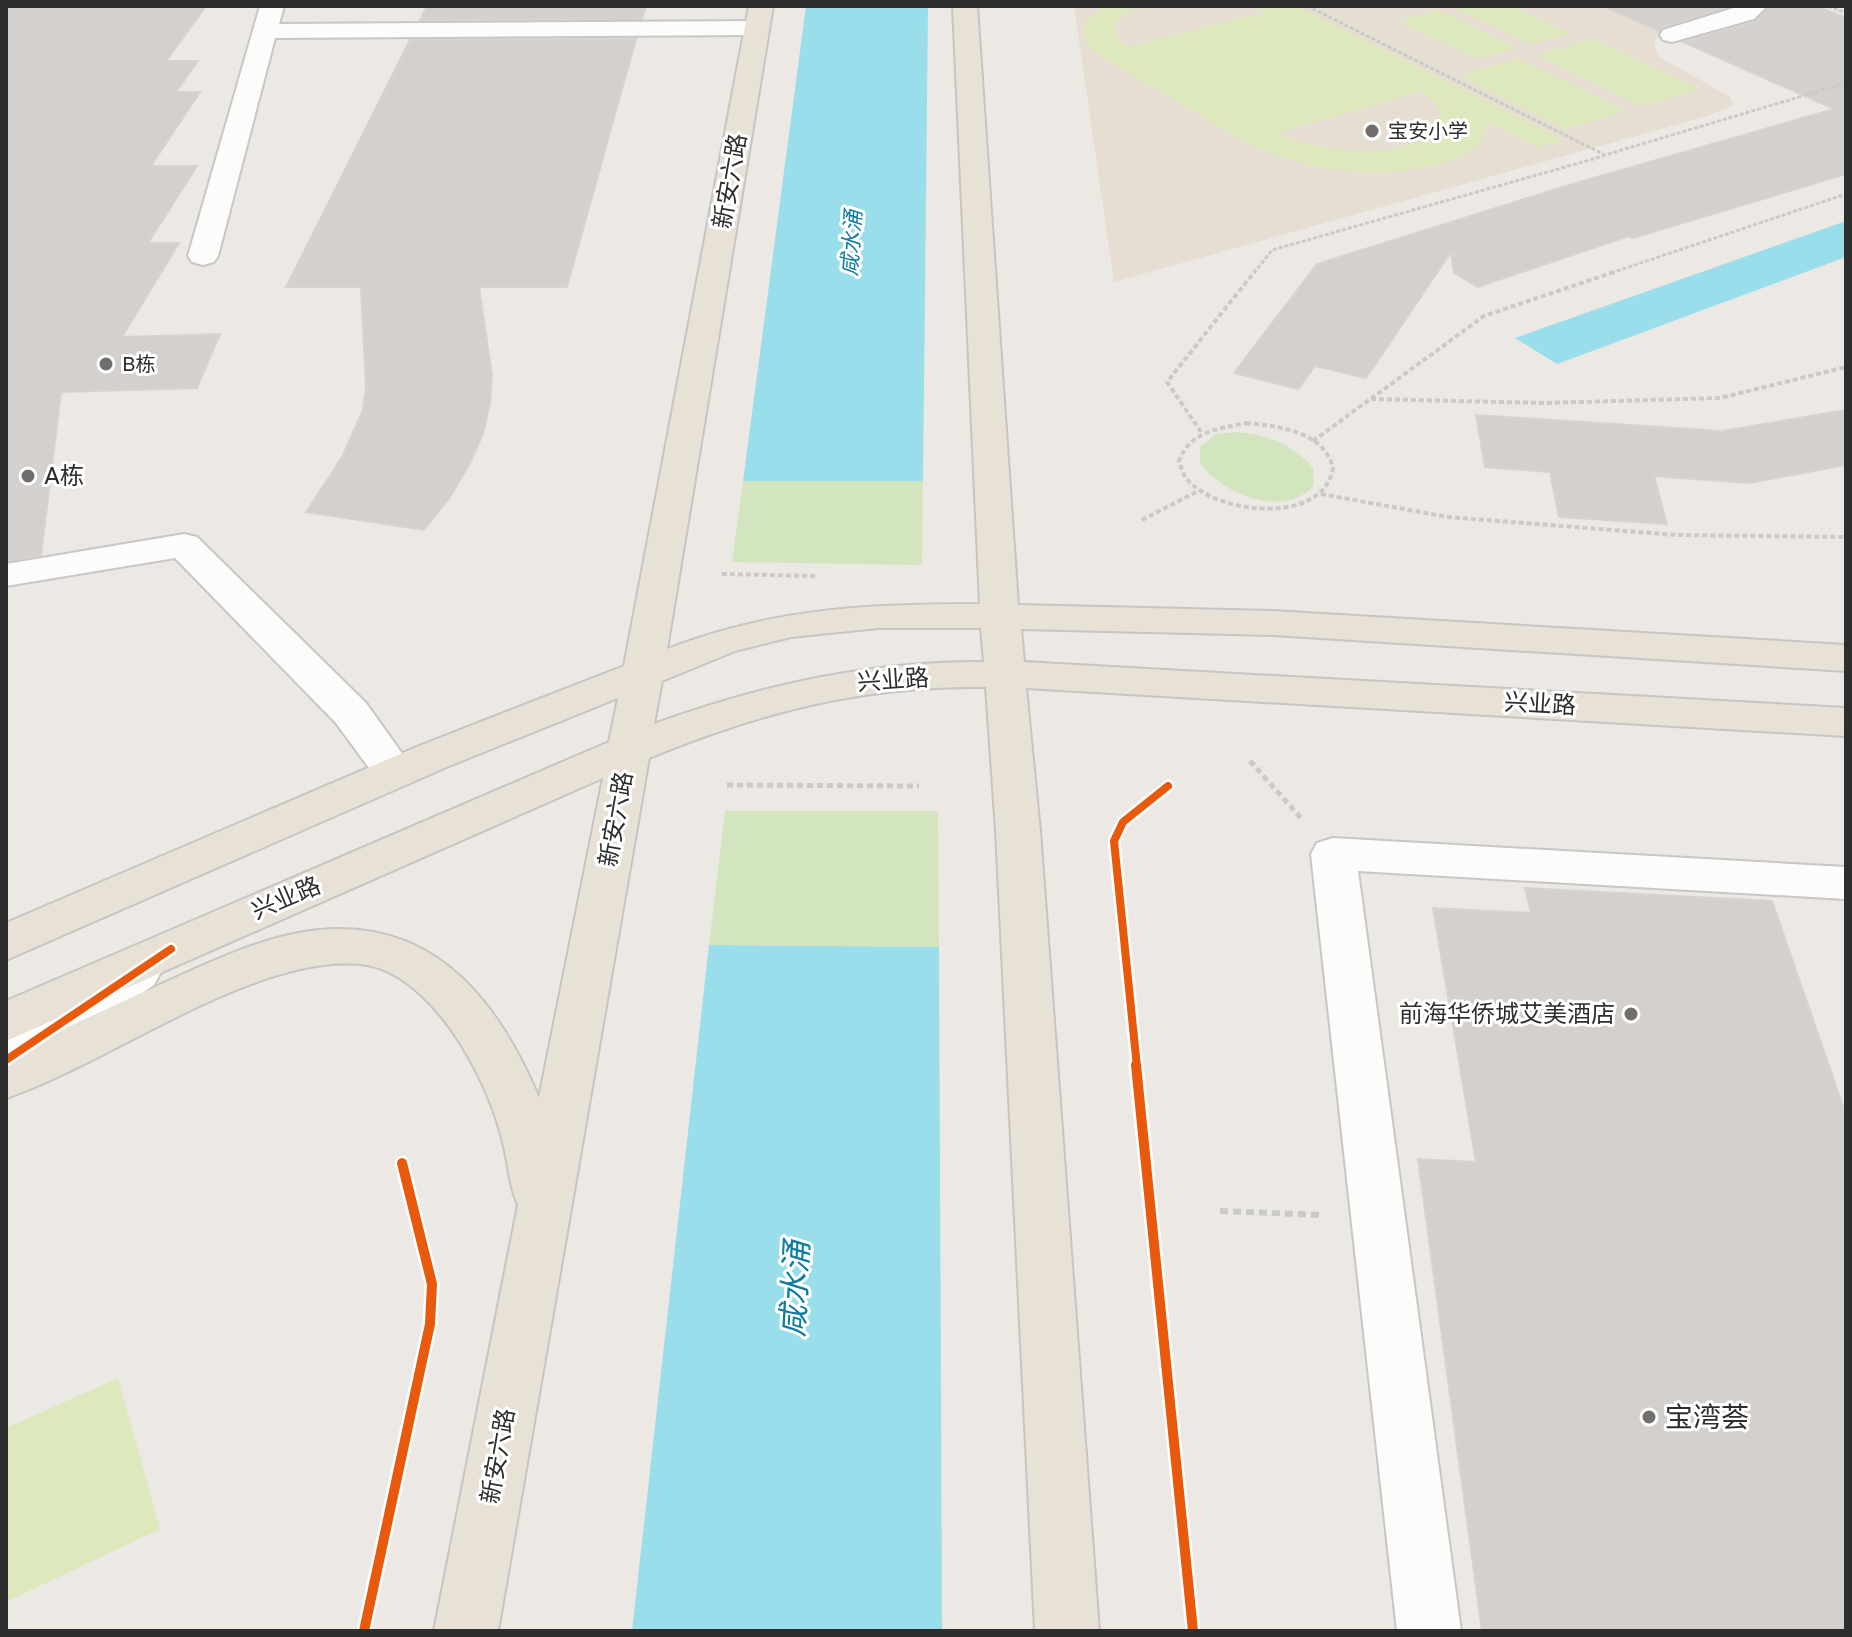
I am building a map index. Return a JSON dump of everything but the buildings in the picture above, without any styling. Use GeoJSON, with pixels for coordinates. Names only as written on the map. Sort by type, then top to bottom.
{"type":"FeatureCollection","features":[{"type":"Feature","properties":{"kind":"main road"},"geometry":{"type":"LineString","coordinates":[[965,6],[1000,615],[1067,1631]]}},
{"type":"Feature","properties":{"kind":"main road","name":"新安六路"},"geometry":{"type":"LineString","coordinates":[[466,1631],[629,751],[759,17]]}},
{"type":"Feature","properties":{"kind":"main road"},"geometry":{"type":"LineString","coordinates":[[6,943],[395,773],[642,672],[722,642],[791,625],[879,616],[1000,615],[1273,623],[1846,658]]}},
{"type":"Feature","properties":{"kind":"main road","name":"兴业路"},"geometry":{"type":"LineString","coordinates":[[6,1022],[629,751],[777,699],[836,685],[895,679],[1006,675],[1115,678],[1846,722]]}},
{"type":"Feature","properties":{"kind":"main road"},"geometry":{"type":"LineString","coordinates":[[6,1078],[225,975],[269,958],[304,948],[333,945],[384,951],[419,967],[446,990],[471,1019],[496,1058],[518,1102],[533,1152],[541,1221]]}},
{"type":"Feature","properties":{"kind":"street"},"geometry":{"type":"LineString","coordinates":[[1672,35],[1745,14],[1755,6]]}},
{"type":"Feature","properties":{"kind":"street"},"geometry":{"type":"LineString","coordinates":[[203,256],[269,19],[759,17]]}},
{"type":"Feature","properties":{"kind":"street"},"geometry":{"type":"LineString","coordinates":[[6,575],[184,545],[351,713],[395,773]]}},
{"type":"Feature","properties":{"kind":"street"},"geometry":{"type":"LineString","coordinates":[[1429,1631],[1333,854],[1846,883]]}},
{"type":"Feature","properties":{"kind":"street"},"geometry":{"type":"LineString","coordinates":[[6,930],[83,907]]}},
{"type":"Feature","properties":{"kind":"street"},"geometry":{"type":"LineString","coordinates":[[6,1060],[171,949]]}},
{"type":"Feature","properties":{"kind":"path"},"geometry":{"type":"LineString","coordinates":[[1307,6],[1605,155]]}},
{"type":"Feature","properties":{"kind":"path"},"geometry":{"type":"LineString","coordinates":[[1828,6],[1846,13]]}},
{"type":"Feature","properties":{"kind":"path"},"geometry":{"type":"LineString","coordinates":[[1201,432],[1167,382],[1272,250],[1846,83]]}},
{"type":"Feature","properties":{"kind":"path"},"geometry":{"type":"LineString","coordinates":[[1313,441],[1484,316],[1846,194]]}},
{"type":"Feature","properties":{"kind":"path"},"geometry":{"type":"LineString","coordinates":[[1370,399],[1545,403],[1720,398],[1846,367]]}},
{"type":"Feature","properties":{"kind":"path"},"geometry":{"type":"LineString","coordinates":[[1246,423],[1271,425],[1313,441],[1328,454],[1334,468],[1332,482],[1321,494],[1303,504],[1280,509],[1254,509],[1227,504],[1188,483],[1179,469],[1179,455],[1187,442],[1201,432],[1246,423]]}},
{"type":"Feature","properties":{"kind":"path"},"geometry":{"type":"LineString","coordinates":[[1142,520],[1199,490]]}},
{"type":"Feature","properties":{"kind":"path"},"geometry":{"type":"LineString","coordinates":[[1321,494],[1448,517],[1676,535],[1846,537]]}},
{"type":"Feature","properties":{"kind":"path"},"geometry":{"type":"LineString","coordinates":[[1250,761],[1333,854]]}},
{"type":"Feature","properties":{"kind":"path"},"geometry":{"type":"LineString","coordinates":[[727,785],[919,786]]}},
{"type":"Feature","properties":{"kind":"path"},"geometry":{"type":"LineString","coordinates":[[1220,1211],[1378,1217]]}},
{"type":"Feature","properties":{"kind":"shaded area","name":"宝安小学"},"geometry":{"type":"Polygon","coordinates":[[[1074,6],[1728,6],[1723,14],[1667,31],[1656,39],[1654,47],[1659,57],[1729,96],[1734,105],[1711,115],[1114,282],[1074,6]]]}},
{"type":"Feature","properties":{"kind":"green space"},"geometry":{"type":"Polygon","coordinates":[[[1103,6],[1141,6],[1116,22],[1117,38],[1128,47],[1267,12],[1251,6],[1298,6],[1564,140],[1538,148],[1486,121],[1484,136],[1475,147],[1448,161],[1425,167],[1376,172],[1302,163],[1278,156],[1237,137],[1092,50],[1083,34],[1085,23],[1103,6]],[[1422,91],[1276,133],[1293,140],[1338,149],[1387,150],[1428,136],[1441,122],[1437,105],[1422,91]]]}},
{"type":"Feature","properties":{"kind":"green space"},"geometry":{"type":"Polygon","coordinates":[[[1509,6],[1570,33],[1531,44],[1452,7],[1509,6]]]}},
{"type":"Feature","properties":{"kind":"green space"},"geometry":{"type":"Polygon","coordinates":[[[1437,10],[1517,48],[1477,59],[1398,21],[1437,10]]]}},
{"type":"Feature","properties":{"kind":"green space"},"geometry":{"type":"Polygon","coordinates":[[[1592,39],[1700,89],[1642,106],[1536,55],[1592,39]]]}},
{"type":"Feature","properties":{"kind":"green space"},"geometry":{"type":"Polygon","coordinates":[[[1519,59],[1626,111],[1565,129],[1460,75],[1519,59]]]}},
{"type":"Feature","properties":{"kind":"green space"},"geometry":{"type":"Polygon","coordinates":[[[1236,432],[1268,438],[1297,453],[1313,468],[1314,485],[1302,495],[1287,501],[1271,502],[1238,493],[1223,484],[1200,463],[1200,447],[1216,434],[1236,432]]]}},
{"type":"Feature","properties":{"kind":"green space"},"geometry":{"type":"Polygon","coordinates":[[[743,481],[923,481],[922,565],[732,562],[743,481]]]}},
{"type":"Feature","properties":{"kind":"green space"},"geometry":{"type":"Polygon","coordinates":[[[725,811],[938,811],[939,947],[709,945],[725,811]]]}},
{"type":"Feature","properties":{"kind":"green space"},"geometry":{"type":"Polygon","coordinates":[[[118,1378],[160,1529],[6,1602],[6,1428],[118,1378]]]}},
{"type":"Feature","properties":{"kind":"water","name":"咸水涌"},"geometry":{"type":"Polygon","coordinates":[[[806,6],[928,6],[923,481],[743,481],[806,6]]]}},
{"type":"Feature","properties":{"kind":"water"},"geometry":{"type":"Polygon","coordinates":[[[1846,221],[1846,257],[1557,364],[1515,338],[1846,221]]]}},
{"type":"Feature","properties":{"kind":"water","name":"咸水涌"},"geometry":{"type":"Polygon","coordinates":[[[709,945],[939,947],[942,1631],[632,1631],[709,945]]]}},
{"type":"Feature","properties":{"kind":"cycle path"},"geometry":{"type":"LineString","coordinates":[[1168,786],[1123,822],[1114,841],[1193,1631]]}},
{"type":"Feature","properties":{"kind":"cycle path"},"geometry":{"type":"LineString","coordinates":[[6,1060],[171,949]]}},
{"type":"Feature","properties":{"kind":"cycle path"},"geometry":{"type":"LineString","coordinates":[[364,1631],[430,1324],[432,1284],[402,1163]]}},
{"type":"Feature","properties":{"kind":"place","name":"宝安小学"},"geometry":{"type":"Point","coordinates":[1372,131]}},
{"type":"Feature","properties":{"kind":"place","name":"B栋"},"geometry":{"type":"Point","coordinates":[106,364]}},
{"type":"Feature","properties":{"kind":"place","name":"A栋"},"geometry":{"type":"Point","coordinates":[28,476]}},
{"type":"Feature","properties":{"kind":"place","name":"前海华侨城艾美酒店"},"geometry":{"type":"Point","coordinates":[1631,1014]}},
{"type":"Feature","properties":{"kind":"place","name":"宝湾荟"},"geometry":{"type":"Point","coordinates":[1649,1417]}}]}
